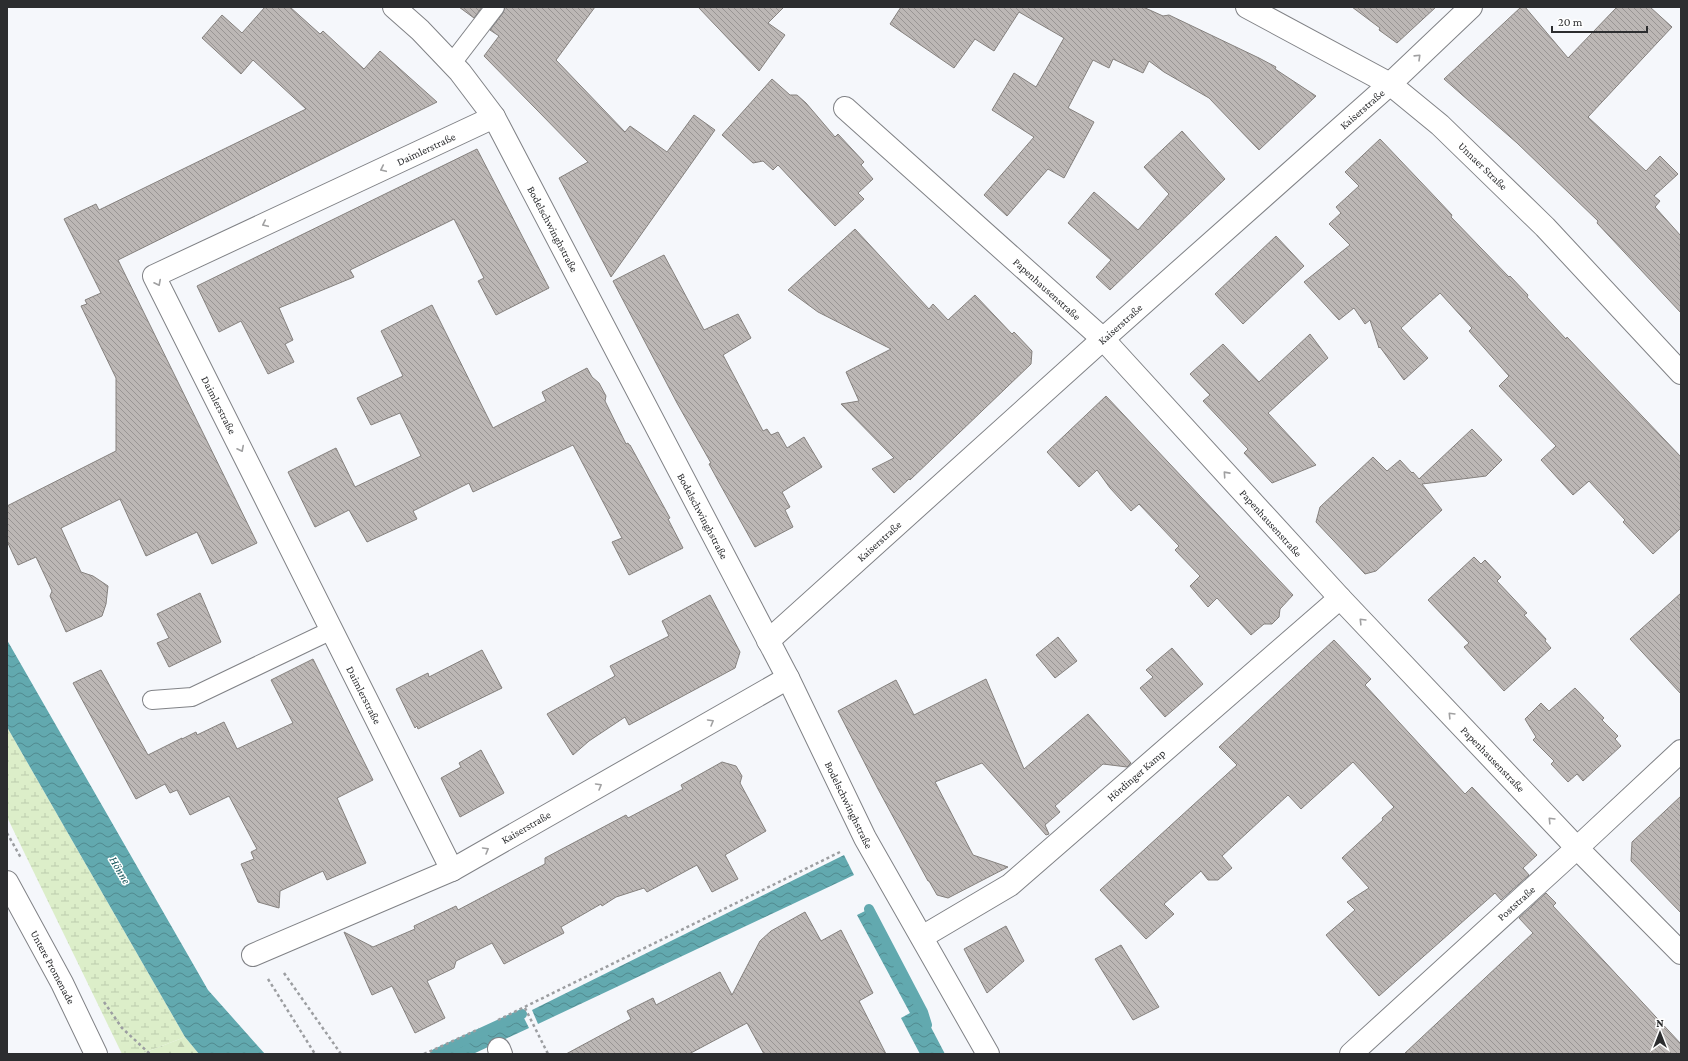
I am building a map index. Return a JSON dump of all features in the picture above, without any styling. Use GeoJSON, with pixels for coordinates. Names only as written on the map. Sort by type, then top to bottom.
{"type":"FeatureCollection","features":[{"type":"Feature","properties":{"kind":"street","name":"Bodelschwinghstraße"},"geometry":{"type":"LineString","coordinates":[[394,7],[420,30],[452,63],[494,117],[788,678],[865,838],[922,936],[985,1051]]}},
{"type":"Feature","properties":{"kind":"street","name":"Unnaer Straße"},"geometry":{"type":"LineString","coordinates":[[1247,7],[1390,84],[1440,124],[1545,227],[1681,373]]}},
{"type":"Feature","properties":{"kind":"street","name":"Kaiserstraße"},"geometry":{"type":"LineString","coordinates":[[768,641],[1103,339],[1390,84],[1471,7]]}},
{"type":"Feature","properties":{"kind":"street","name":"Papenhausenstraße"},"geometry":{"type":"LineString","coordinates":[[845,108],[1103,339],[1340,598],[1577,848],[1681,953]]}},
{"type":"Feature","properties":{"kind":"street","name":"Daimlerstraße"},"geometry":{"type":"LineString","coordinates":[[452,870],[154,276],[494,117]]}},
{"type":"Feature","properties":{"kind":"street","name":"Hördinger Kamp"},"geometry":{"type":"LineString","coordinates":[[922,936],[1010,885],[1340,598]]}},
{"type":"Feature","properties":{"kind":"street","name":"Kaiserstraße"},"geometry":{"type":"LineString","coordinates":[[260,952],[452,870],[788,678]]}},
{"type":"Feature","properties":{"kind":"street","name":"Poststraße"},"geometry":{"type":"LineString","coordinates":[[1350,1054],[1577,848],[1681,751]]}},
{"type":"Feature","properties":{"kind":"street","name":"Untere Promenade"},"geometry":{"type":"LineString","coordinates":[[7,882],[62,983],[96,1054]]}},
{"type":"Feature","properties":{"kind":"lane"},"geometry":{"type":"LineString","coordinates":[[452,63],[495,7]]}},
{"type":"Feature","properties":{"kind":"lane"},"geometry":{"type":"LineString","coordinates":[[152,700],[192,697],[332,630]]}},
{"type":"Feature","properties":{"kind":"path"},"geometry":{"type":"LineString","coordinates":[[497,1021],[865,838]]}},
{"type":"Feature","properties":{"kind":"path"},"geometry":{"type":"LineString","coordinates":[[260,952],[315,1054]]}},
{"type":"Feature","properties":{"kind":"path"},"geometry":{"type":"LineString","coordinates":[[260,952],[341,1054]]}},
{"type":"Feature","properties":{"kind":"path"},"geometry":{"type":"LineString","coordinates":[[525,1008],[548,1054]]}},
{"type":"Feature","properties":{"kind":"path"},"geometry":{"type":"LineString","coordinates":[[424,1054],[484,1027]]}},
{"type":"Feature","properties":{"kind":"green space"},"geometry":{"type":"Polygon","coordinates":[[[7,727],[185,1037],[141,1054],[122,1054],[7,817],[7,727]]]}},
{"type":"Feature","properties":{"kind":"green space"},"geometry":{"type":"Polygon","coordinates":[[[185,1037],[199,1054],[141,1054],[185,1037]]]}},
{"type":"Feature","properties":{"kind":"water","name":"Hönne"},"geometry":{"type":"Polygon","coordinates":[[[7,640],[208,990],[265,1054],[199,1054],[185,1037],[7,727],[7,640]]]}},
{"type":"Feature","properties":{"kind":"water"},"geometry":{"type":"Polygon","coordinates":[[[844,855],[854,875],[538,1024],[532,1010],[844,855]]]}},
{"type":"Feature","properties":{"kind":"water"},"geometry":{"type":"Polygon","coordinates":[[[869,909],[945,1054],[920,1054],[901,1018],[910,1013],[857,915],[869,909]]]}},
{"type":"Feature","properties":{"kind":"water"},"geometry":{"type":"Polygon","coordinates":[[[522,1014],[529,1028],[473,1054],[435,1054],[522,1014]]]}},
{"type":"Feature","properties":{"kind":"building"},"geometry":{"type":"Polygon","coordinates":[[[265,7],[290,7],[320,34],[323,31],[364,69],[380,51],[437,102],[118,260],[257,543],[212,564],[197,532],[146,556],[120,499],[61,528],[81,572],[93,576],[108,586],[106,604],[102,616],[66,632],[50,596],[52,591],[36,557],[18,565],[7,541],[7,506],[116,451],[116,378],[81,306],[87,304],[85,300],[101,293],[64,219],[96,204],[99,210],[306,109],[253,60],[241,74],[202,38],[222,15],[242,33],[265,7]]]}},
{"type":"Feature","properties":{"kind":"building"},"geometry":{"type":"Polygon","coordinates":[[[459,7],[482,7],[474,18],[459,7]]]}},
{"type":"Feature","properties":{"kind":"building"},"geometry":{"type":"Polygon","coordinates":[[[505,7],[595,7],[556,60],[625,132],[630,126],[667,152],[694,115],[715,130],[611,277],[559,178],[588,162],[484,56],[499,36],[490,30],[503,13],[505,7]]]}},
{"type":"Feature","properties":{"kind":"building"},"geometry":{"type":"Polygon","coordinates":[[[698,7],[784,7],[768,23],[785,35],[759,71],[698,7]]]}},
{"type":"Feature","properties":{"kind":"building"},"geometry":{"type":"Polygon","coordinates":[[[901,7],[1143,7],[1163,16],[1169,15],[1259,58],[1276,67],[1275,69],[1316,96],[1259,150],[1209,98],[1164,72],[1149,61],[1143,73],[1113,59],[1109,68],[1093,60],[1068,108],[1094,122],[1064,178],[1048,169],[1007,216],[984,195],[1034,137],[992,110],[1014,73],[1036,87],[1064,38],[1019,12],[994,51],[975,39],[954,68],[890,24],[901,7]]]}},
{"type":"Feature","properties":{"kind":"building"},"geometry":{"type":"Polygon","coordinates":[[[1352,7],[1436,7],[1397,43],[1352,7]]]}},
{"type":"Feature","properties":{"kind":"building"},"geometry":{"type":"Polygon","coordinates":[[[1521,7],[1525,7],[1568,58],[1617,7],[1650,7],[1672,27],[1588,117],[1646,171],[1660,156],[1678,174],[1654,196],[1660,201],[1655,207],[1681,236],[1681,313],[1597,223],[1598,221],[1517,143],[1444,79],[1521,7]]]}},
{"type":"Feature","properties":{"kind":"building"},"geometry":{"type":"Polygon","coordinates":[[[772,79],[790,95],[797,95],[806,103],[835,137],[838,134],[864,162],[861,165],[873,179],[858,193],[864,199],[835,226],[778,165],[773,170],[763,161],[753,163],[722,135],[772,79]]]}},
{"type":"Feature","properties":{"kind":"building"},"geometry":{"type":"Polygon","coordinates":[[[1182,131],[1225,179],[1110,290],[1096,277],[1111,260],[1068,223],[1094,192],[1138,230],[1169,194],[1144,167],[1182,131]]]}},
{"type":"Feature","properties":{"kind":"building"},"geometry":{"type":"Polygon","coordinates":[[[1380,139],[1452,215],[1451,217],[1528,295],[1527,297],[1566,339],[1567,337],[1681,457],[1681,528],[1653,554],[1623,522],[1625,520],[1589,481],[1573,495],[1541,460],[1556,446],[1499,386],[1509,376],[1469,331],[1472,328],[1440,293],[1401,328],[1428,358],[1404,380],[1380,347],[1379,348],[1370,320],[1365,324],[1354,308],[1339,320],[1304,282],[1350,245],[1329,224],[1341,213],[1336,207],[1359,186],[1345,172],[1380,139]]]}},
{"type":"Feature","properties":{"kind":"building"},"geometry":{"type":"Polygon","coordinates":[[[477,149],[549,288],[496,315],[478,281],[484,278],[454,219],[350,270],[354,277],[279,308],[293,340],[285,344],[294,362],[268,374],[241,321],[219,332],[197,286],[477,149]]]}},
{"type":"Feature","properties":{"kind":"building"},"geometry":{"type":"Polygon","coordinates":[[[855,229],[929,309],[933,304],[948,320],[975,295],[1012,334],[1014,332],[1032,351],[1031,364],[910,480],[909,479],[894,493],[872,469],[894,458],[841,404],[859,401],[846,372],[891,349],[818,312],[788,290],[855,229]]]}},
{"type":"Feature","properties":{"kind":"building"},"geometry":{"type":"Polygon","coordinates":[[[1276,236],[1304,266],[1243,324],[1215,294],[1276,236]]]}},
{"type":"Feature","properties":{"kind":"building"},"geometry":{"type":"Polygon","coordinates":[[[664,255],[704,330],[738,314],[751,338],[723,355],[763,431],[767,429],[771,435],[778,432],[787,448],[804,437],[822,467],[782,492],[790,507],[785,510],[793,527],[755,547],[709,464],[711,463],[677,403],[613,281],[664,255]]]}},
{"type":"Feature","properties":{"kind":"building"},"geometry":{"type":"Polygon","coordinates":[[[432,305],[493,428],[546,401],[542,392],[587,368],[592,377],[599,383],[606,396],[605,401],[626,444],[628,443],[630,445],[670,518],[668,519],[683,548],[629,575],[612,542],[622,538],[573,445],[473,492],[469,483],[413,511],[417,519],[367,542],[349,510],[315,527],[288,472],[336,448],[355,487],[421,456],[400,413],[371,425],[357,398],[403,376],[381,331],[432,305]]]}},
{"type":"Feature","properties":{"kind":"building"},"geometry":{"type":"Polygon","coordinates":[[[1310,334],[1328,358],[1268,413],[1316,465],[1272,483],[1244,453],[1248,449],[1203,401],[1210,395],[1190,374],[1223,344],[1259,382],[1310,334]]]}},
{"type":"Feature","properties":{"kind":"building"},"geometry":{"type":"Polygon","coordinates":[[[1106,396],[1293,595],[1280,609],[1279,617],[1272,624],[1264,624],[1251,635],[1217,598],[1208,607],[1190,586],[1200,576],[1175,550],[1179,546],[1139,504],[1131,511],[1110,488],[1097,470],[1079,487],[1047,452],[1106,396]]]}},
{"type":"Feature","properties":{"kind":"building"},"geometry":{"type":"Polygon","coordinates":[[[1472,429],[1502,460],[1486,476],[1422,484],[1442,510],[1376,571],[1365,574],[1316,522],[1320,507],[1373,457],[1387,471],[1400,460],[1419,479],[1472,429]]]}},
{"type":"Feature","properties":{"kind":"building"},"geometry":{"type":"Polygon","coordinates":[[[1474,557],[1481,564],[1485,560],[1501,577],[1497,581],[1527,613],[1524,615],[1546,639],[1545,641],[1551,648],[1504,691],[1464,647],[1469,643],[1428,600],[1474,557]]]}},
{"type":"Feature","properties":{"kind":"building"},"geometry":{"type":"Polygon","coordinates":[[[200,593],[221,642],[169,667],[157,643],[169,638],[157,614],[200,593]]]}},
{"type":"Feature","properties":{"kind":"building"},"geometry":{"type":"Polygon","coordinates":[[[1681,593],[1681,694],[1630,639],[1681,593]]]}},
{"type":"Feature","properties":{"kind":"building"},"geometry":{"type":"Polygon","coordinates":[[[710,595],[740,652],[735,668],[629,725],[625,717],[589,741],[573,755],[547,714],[615,676],[610,666],[669,636],[662,621],[710,595]]]}},
{"type":"Feature","properties":{"kind":"building"},"geometry":{"type":"Polygon","coordinates":[[[1058,637],[1077,661],[1055,678],[1036,655],[1058,637]]]}},
{"type":"Feature","properties":{"kind":"building"},"geometry":{"type":"Polygon","coordinates":[[[1334,640],[1371,679],[1365,685],[1465,794],[1472,787],[1537,855],[1523,868],[1529,875],[1501,900],[1495,893],[1379,996],[1326,935],[1355,910],[1347,902],[1369,888],[1342,858],[1383,820],[1382,818],[1394,807],[1353,762],[1301,809],[1288,795],[1222,856],[1232,868],[1218,880],[1208,880],[1201,871],[1164,904],[1174,914],[1146,939],[1100,890],[1237,765],[1219,747],[1334,640]]]}},
{"type":"Feature","properties":{"kind":"building"},"geometry":{"type":"Polygon","coordinates":[[[1172,648],[1203,684],[1165,717],[1140,688],[1153,677],[1146,670],[1172,648]]]}},
{"type":"Feature","properties":{"kind":"building"},"geometry":{"type":"Polygon","coordinates":[[[482,650],[502,688],[418,729],[417,726],[415,728],[396,689],[428,673],[429,677],[482,650]]]}},
{"type":"Feature","properties":{"kind":"building"},"geometry":{"type":"Polygon","coordinates":[[[313,659],[373,780],[337,798],[366,863],[327,880],[323,871],[280,891],[279,908],[258,902],[241,864],[254,859],[251,852],[257,849],[229,796],[190,815],[177,790],[170,793],[165,784],[136,799],[73,683],[101,670],[148,755],[182,738],[196,732],[197,735],[224,722],[237,749],[293,723],[271,680],[313,659]]]}},
{"type":"Feature","properties":{"kind":"building"},"geometry":{"type":"Polygon","coordinates":[[[986,679],[1024,769],[1088,714],[1131,763],[1127,767],[1103,764],[1055,806],[1060,812],[1045,825],[1049,834],[1046,835],[982,763],[935,782],[973,855],[1008,867],[948,898],[937,895],[928,881],[838,711],[896,680],[914,715],[986,679]]]}},
{"type":"Feature","properties":{"kind":"building"},"geometry":{"type":"Polygon","coordinates":[[[1575,688],[1604,718],[1602,720],[1618,736],[1615,739],[1621,746],[1583,781],[1577,774],[1568,782],[1551,764],[1554,761],[1533,740],[1536,737],[1525,719],[1541,703],[1549,711],[1575,688]]]}},
{"type":"Feature","properties":{"kind":"building"},"geometry":{"type":"Polygon","coordinates":[[[481,750],[504,793],[460,817],[441,778],[461,767],[459,763],[481,750]]]}},
{"type":"Feature","properties":{"kind":"building"},"geometry":{"type":"Polygon","coordinates":[[[722,762],[736,766],[742,776],[740,783],[766,831],[725,855],[738,879],[712,892],[697,865],[647,892],[644,888],[616,897],[602,906],[601,904],[561,927],[564,933],[504,964],[492,943],[456,961],[454,968],[427,981],[445,1018],[415,1033],[392,986],[372,995],[344,932],[373,947],[415,929],[414,926],[456,906],[458,910],[545,864],[545,858],[626,815],[628,818],[683,789],[681,785],[722,762]]]}},
{"type":"Feature","properties":{"kind":"building"},"geometry":{"type":"Polygon","coordinates":[[[1681,796],[1681,913],[1631,861],[1632,842],[1681,796]]]}},
{"type":"Feature","properties":{"kind":"building"},"geometry":{"type":"Polygon","coordinates":[[[1546,893],[1556,903],[1553,906],[1681,1044],[1681,1054],[1404,1054],[1533,933],[1519,918],[1546,893]]]}},
{"type":"Feature","properties":{"kind":"building"},"geometry":{"type":"Polygon","coordinates":[[[805,912],[821,941],[841,930],[873,993],[859,1001],[886,1054],[764,1054],[747,1023],[689,1054],[566,1054],[631,1019],[627,1011],[653,998],[656,1005],[720,972],[732,995],[760,941],[771,931],[805,912]]]}},
{"type":"Feature","properties":{"kind":"building"},"geometry":{"type":"Polygon","coordinates":[[[1006,926],[1024,961],[987,993],[964,949],[1006,926]]]}},
{"type":"Feature","properties":{"kind":"building"},"geometry":{"type":"Polygon","coordinates":[[[1121,945],[1159,1007],[1133,1020],[1095,959],[1121,945]]]}},
{"type":"Feature","properties":{"kind":"waterway"},"geometry":{"type":"LineString","coordinates":[[869,909],[923,1012],[927,1025]]}},
{"type":"Feature","properties":{"kind":"waterway"},"geometry":{"type":"LineString","coordinates":[[435,1054],[522,1014]]}}]}
